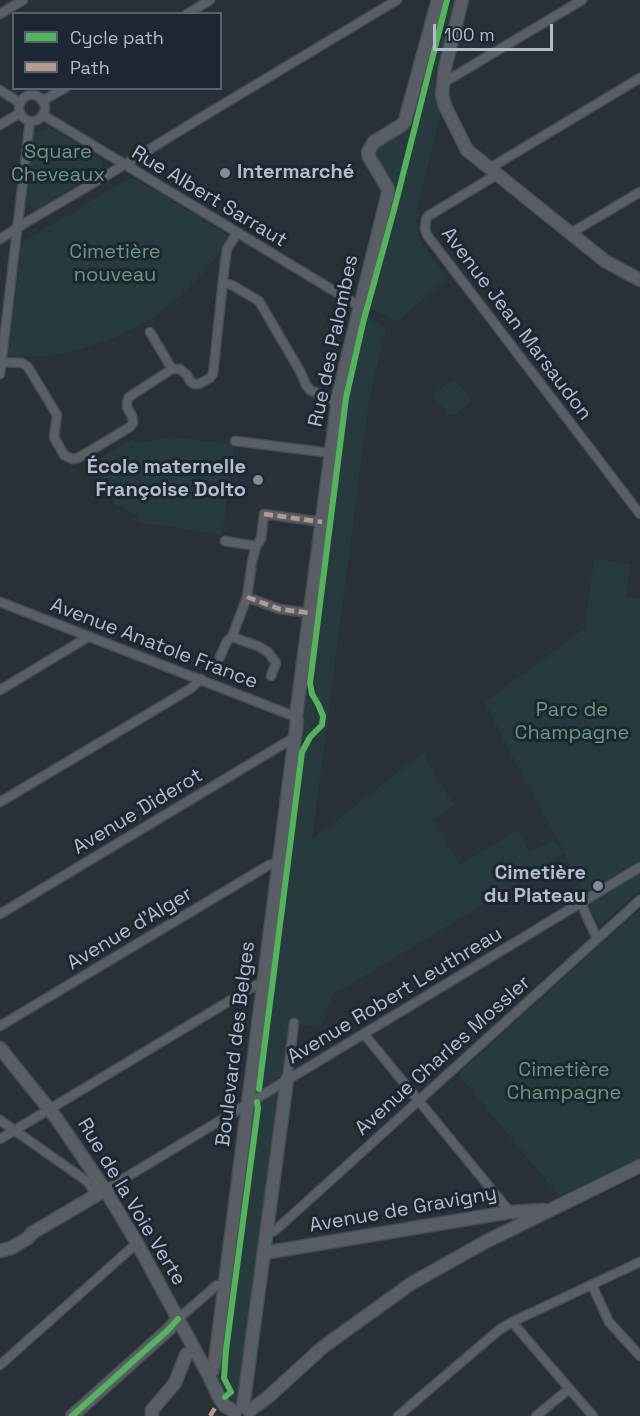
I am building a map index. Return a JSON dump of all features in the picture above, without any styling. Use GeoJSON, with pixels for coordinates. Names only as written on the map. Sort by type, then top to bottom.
{"type":"FeatureCollection","features":[{"type":"Feature","properties":{"kind":"street"},"geometry":{"type":"LineString","coordinates":[[0,14],[23,0]]}},
{"type":"Feature","properties":{"kind":"street"},"geometry":{"type":"LineString","coordinates":[[190,12],[210,0]]}},
{"type":"Feature","properties":{"kind":"street"},"geometry":{"type":"LineString","coordinates":[[0,239],[397,0]]}},
{"type":"Feature","properties":{"kind":"street","name":"Rue des Palombes"},"geometry":{"type":"LineString","coordinates":[[296,717],[337,402],[388,189],[368,152],[374,142],[405,121],[438,0]]}},
{"type":"Feature","properties":{"kind":"street"},"geometry":{"type":"LineString","coordinates":[[462,0],[442,94],[445,106],[467,150],[605,261],[640,280]]}},
{"type":"Feature","properties":{"kind":"street"},"geometry":{"type":"LineString","coordinates":[[443,81],[453,78],[582,0]]}},
{"type":"Feature","properties":{"kind":"street"},"geometry":{"type":"LineString","coordinates":[[494,171],[640,78]]}},
{"type":"Feature","properties":{"kind":"street"},"geometry":{"type":"LineString","coordinates":[[0,90],[20,102]]}},
{"type":"Feature","properties":{"kind":"street"},"geometry":{"type":"LineString","coordinates":[[42,101],[61,90]]}},
{"type":"Feature","properties":{"kind":"street"},"geometry":{"type":"LineString","coordinates":[[34,95],[42,101],[45,110],[43,116],[36,121],[26,120],[20,113],[20,102],[26,97],[34,95]]}},
{"type":"Feature","properties":{"kind":"street"},"geometry":{"type":"LineString","coordinates":[[0,125],[20,113]]}},
{"type":"Feature","properties":{"kind":"street","name":"Rue Albert Sarraut"},"geometry":{"type":"LineString","coordinates":[[43,116],[360,306]]}},
{"type":"Feature","properties":{"kind":"street"},"geometry":{"type":"LineString","coordinates":[[0,374],[30,122]]}},
{"type":"Feature","properties":{"kind":"street","name":"Avenue Jean Marsaudon"},"geometry":{"type":"LineString","coordinates":[[494,171],[428,216],[426,235],[640,514]]}},
{"type":"Feature","properties":{"kind":"street"},"geometry":{"type":"LineString","coordinates":[[571,233],[640,192]]}},
{"type":"Feature","properties":{"kind":"street"},"geometry":{"type":"LineString","coordinates":[[1,357],[28,367],[57,415],[54,438],[64,454],[72,459],[78,458],[130,427],[133,423],[127,407],[129,397],[172,369],[180,369],[194,384],[200,384],[213,374],[227,249],[237,232]]}},
{"type":"Feature","properties":{"kind":"street"},"geometry":{"type":"LineString","coordinates":[[223,283],[232,285],[259,301],[300,370],[306,385],[310,390],[337,402]]}},
{"type":"Feature","properties":{"kind":"street"},"geometry":{"type":"LineString","coordinates":[[150,332],[172,369]]}},
{"type":"Feature","properties":{"kind":"street"},"geometry":{"type":"LineString","coordinates":[[235,441],[330,453]]}},
{"type":"Feature","properties":{"kind":"street"},"geometry":{"type":"LineString","coordinates":[[220,657],[227,641],[232,637],[248,597],[252,562],[256,546],[261,540],[264,514],[322,522]]}},
{"type":"Feature","properties":{"kind":"street"},"geometry":{"type":"LineString","coordinates":[[225,541],[256,546]]}},
{"type":"Feature","properties":{"kind":"street"},"geometry":{"type":"LineString","coordinates":[[248,597],[279,609],[310,613]]}},
{"type":"Feature","properties":{"kind":"street","name":"Avenue Anatole France"},"geometry":{"type":"LineString","coordinates":[[0,602],[296,717]]}},
{"type":"Feature","properties":{"kind":"street"},"geometry":{"type":"LineString","coordinates":[[0,690],[88,637]]}},
{"type":"Feature","properties":{"kind":"street"},"geometry":{"type":"LineString","coordinates":[[232,637],[268,652],[276,663],[271,676]]}},
{"type":"Feature","properties":{"kind":"street"},"geometry":{"type":"LineString","coordinates":[[0,802],[190,689],[201,679]]}},
{"type":"Feature","properties":{"kind":"street","name":"Boulevard des Belges"},"geometry":{"type":"LineString","coordinates":[[208,1374],[212,1371],[215,1361],[295,740],[296,717]]}},
{"type":"Feature","properties":{"kind":"street","name":"Avenue Diderot"},"geometry":{"type":"LineString","coordinates":[[0,914],[290,740],[295,740]]}},
{"type":"Feature","properties":{"kind":"street","name":"Avenue d'Alger"},"geometry":{"type":"LineString","coordinates":[[0,1026],[269,865],[279,862]]}},
{"type":"Feature","properties":{"kind":"street","name":"Avenue Robert Leuthreau"},"geometry":{"type":"LineString","coordinates":[[100,1193],[640,867]]}},
{"type":"Feature","properties":{"kind":"street","name":"Avenue Charles Mossler"},"geometry":{"type":"LineString","coordinates":[[267,1233],[279,1227],[640,900]]}},
{"type":"Feature","properties":{"kind":"street"},"geometry":{"type":"LineString","coordinates":[[581,903],[597,939]]}},
{"type":"Feature","properties":{"kind":"street"},"geometry":{"type":"LineString","coordinates":[[0,1139],[256,985],[263,984]]}},
{"type":"Feature","properties":{"kind":"street"},"geometry":{"type":"LineString","coordinates":[[242,1410],[294,1023]]}},
{"type":"Feature","properties":{"kind":"street"},"geometry":{"type":"LineString","coordinates":[[364,1034],[510,1212]]}},
{"type":"Feature","properties":{"kind":"street","name":"Rue de la Voie Verte"},"geometry":{"type":"LineString","coordinates":[[0,1048],[49,1109],[100,1193],[137,1244],[225,1406],[242,1410]]}},
{"type":"Feature","properties":{"kind":"street"},"geometry":{"type":"LineString","coordinates":[[0,1120],[88,1182],[93,1190],[100,1193]]}},
{"type":"Feature","properties":{"kind":"street"},"geometry":{"type":"LineString","coordinates":[[242,1410],[267,1398],[323,1347],[412,1283],[485,1242],[640,1166]]}},
{"type":"Feature","properties":{"kind":"street"},"geometry":{"type":"LineString","coordinates":[[0,1251],[11,1248],[100,1193]]}},
{"type":"Feature","properties":{"kind":"street","name":"Avenue de Gravigny"},"geometry":{"type":"LineString","coordinates":[[264,1253],[510,1212],[549,1210]]}},
{"type":"Feature","properties":{"kind":"street"},"geometry":{"type":"LineString","coordinates":[[0,1365],[137,1244]]}},
{"type":"Feature","properties":{"kind":"street"},"geometry":{"type":"LineString","coordinates":[[398,1416],[499,1330],[640,1262]]}},
{"type":"Feature","properties":{"kind":"street"},"geometry":{"type":"LineString","coordinates":[[72,1416],[217,1285],[224,1286]]}},
{"type":"Feature","properties":{"kind":"street"},"geometry":{"type":"LineString","coordinates":[[592,1286],[609,1322],[640,1356]]}},
{"type":"Feature","properties":{"kind":"street"},"geometry":{"type":"LineString","coordinates":[[512,1322],[593,1416]]}},
{"type":"Feature","properties":{"kind":"street"},"geometry":{"type":"LineString","coordinates":[[152,1416],[152,1410],[175,1383],[186,1355],[194,1348]]}},
{"type":"Feature","properties":{"kind":"street"},"geometry":{"type":"LineString","coordinates":[[536,1416],[569,1389]]}},
{"type":"Feature","properties":{"kind":"green space"},"geometry":{"type":"Polygon","coordinates":[[[441,0],[445,0],[371,290],[367,289],[391,196],[374,159],[375,146],[403,129],[441,0]]]}},
{"type":"Feature","properties":{"kind":"green space"},"geometry":{"type":"Polygon","coordinates":[[[450,0],[458,0],[443,111],[416,213],[419,214],[416,222],[419,240],[448,278],[397,322],[371,308],[450,0]]]}},
{"type":"Feature","properties":{"kind":"green space","name":"Square Cheveaux"},"geometry":{"type":"Polygon","coordinates":[[[48,126],[102,159],[102,170],[36,210],[26,203],[34,133],[48,126]]]}},
{"type":"Feature","properties":{"kind":"green space","name":"Cimetière nouveau"},"geometry":{"type":"Polygon","coordinates":[[[132,177],[229,236],[217,256],[179,297],[151,319],[116,337],[60,354],[8,356],[22,242],[69,214],[70,216],[88,202],[132,177]]]}},
{"type":"Feature","properties":{"kind":"green space","name":"Parc de Champagne"},"geometry":{"type":"Polygon","coordinates":[[[363,315],[386,329],[369,400],[312,840],[422,753],[454,805],[433,819],[460,865],[518,830],[529,852],[552,842],[562,848],[485,702],[585,628],[594,559],[630,564],[626,597],[640,599],[640,860],[584,893],[564,853],[523,877],[524,880],[336,993],[334,991],[321,1027],[289,1023],[282,1076],[259,1089],[256,1086],[303,720],[300,711],[340,403],[363,315]]]}},
{"type":"Feature","properties":{"kind":"green space"},"geometry":{"type":"Polygon","coordinates":[[[452,380],[456,381],[471,398],[470,403],[453,416],[448,415],[434,397],[435,393],[452,380]]]}},
{"type":"Feature","properties":{"kind":"green space"},"geometry":{"type":"Polygon","coordinates":[[[172,437],[234,444],[222,535],[138,522],[139,517],[122,505],[117,507],[100,476],[105,473],[97,460],[133,439],[136,443],[172,437]]]}},
{"type":"Feature","properties":{"kind":"green space"},"geometry":{"type":"Polygon","coordinates":[[[640,872],[640,890],[602,924],[596,920],[590,910],[591,903],[640,872]]]}},
{"type":"Feature","properties":{"kind":"green space","name":"Cimetière Champagne"},"geometry":{"type":"Polygon","coordinates":[[[635,913],[640,913],[640,1158],[559,1196],[458,1074],[635,913]]]}},
{"type":"Feature","properties":{"kind":"green space"},"geometry":{"type":"Polygon","coordinates":[[[277,1091],[280,1094],[239,1402],[233,1403],[228,1400],[216,1380],[251,1108],[277,1091]]]}},
{"type":"Feature","properties":{"kind":"marked path"},"geometry":{"type":"LineString","coordinates":[[264,514],[322,522]]}},
{"type":"Feature","properties":{"kind":"marked path"},"geometry":{"type":"LineString","coordinates":[[247,597],[279,609],[310,613]]}},
{"type":"Feature","properties":{"kind":"marked path"},"geometry":{"type":"LineString","coordinates":[[210,1416],[217,1405]]}},
{"type":"Feature","properties":{"kind":"cycle path"},"geometry":{"type":"LineString","coordinates":[[259,1089],[302,752],[310,737],[322,725],[323,716],[312,694],[310,683],[346,398],[363,323],[447,0]]}},
{"type":"Feature","properties":{"kind":"cycle path"},"geometry":{"type":"LineString","coordinates":[[225,1397],[231,1392],[224,1378],[226,1350],[257,1102]]}},
{"type":"Feature","properties":{"kind":"cycle path"},"geometry":{"type":"LineString","coordinates":[[72,1416],[178,1319]]}},
{"type":"Feature","properties":{"kind":"place","name":"Intermarché"},"geometry":{"type":"Point","coordinates":[225,173]}},
{"type":"Feature","properties":{"kind":"place","name":"École maternelle Françoise Dolto"},"geometry":{"type":"Point","coordinates":[258,480]}},
{"type":"Feature","properties":{"kind":"place","name":"Cimetière du Plateau"},"geometry":{"type":"Point","coordinates":[598,886]}}]}
